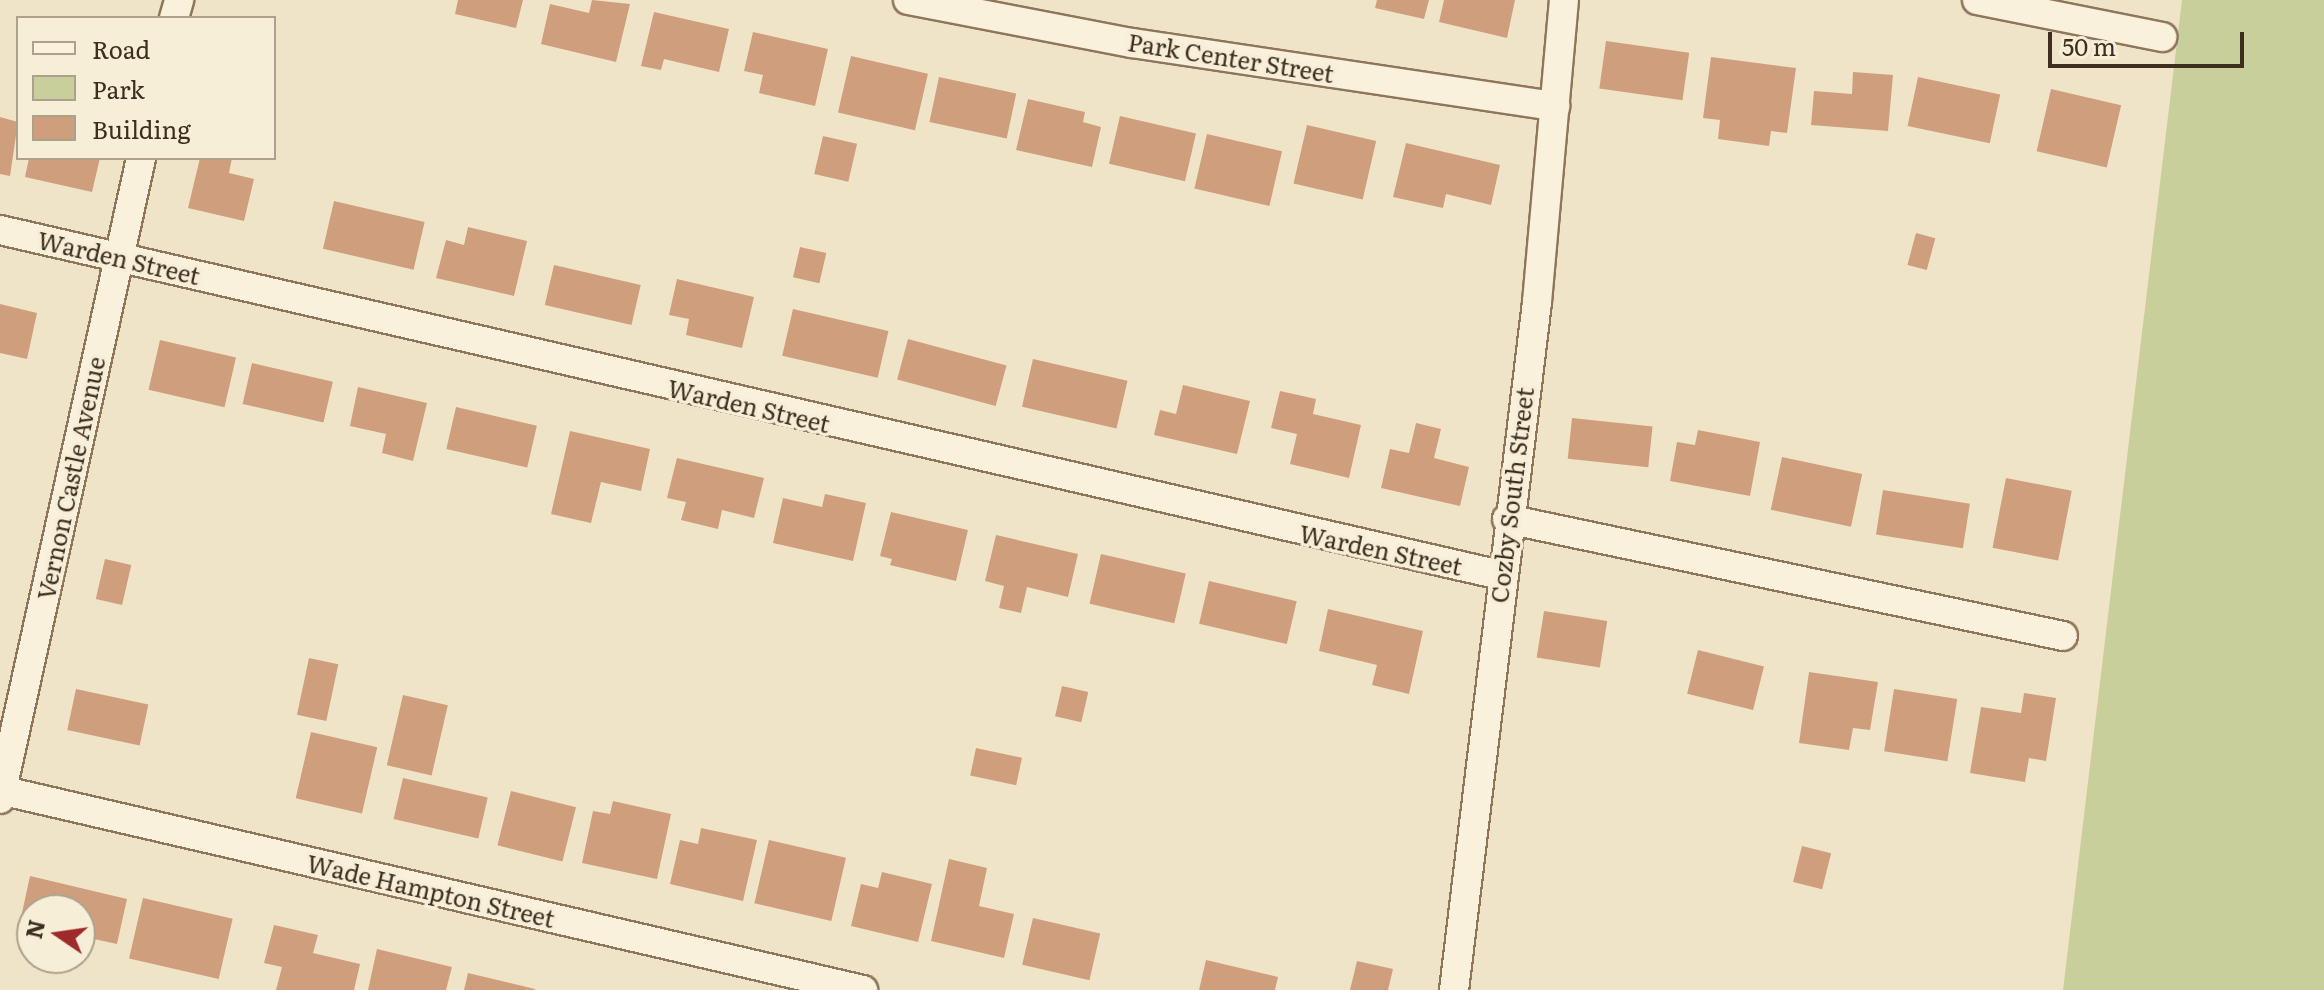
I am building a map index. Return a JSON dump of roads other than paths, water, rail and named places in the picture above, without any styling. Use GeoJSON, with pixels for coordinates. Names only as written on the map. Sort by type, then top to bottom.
{"type":"FeatureCollection","features":[{"type":"Feature","properties":{"kind":"street","name":"Park Center Street"},"geometry":{"type":"LineString","coordinates":[[908,0],[1132,43],[1555,106]]}},
{"type":"Feature","properties":{"kind":"street","name":"Cozby South Street"},"geometry":{"type":"LineString","coordinates":[[1454,990],[1555,106],[1564,0]]}},
{"type":"Feature","properties":{"kind":"street"},"geometry":{"type":"LineString","coordinates":[[1977,0],[2162,37]]}},
{"type":"Feature","properties":{"kind":"street","name":"Vernon Castle Avenue"},"geometry":{"type":"LineString","coordinates":[[1,793],[141,160]]}},
{"type":"Feature","properties":{"kind":"street","name":"Warden Street"},"geometry":{"type":"LineString","coordinates":[[0,230],[1500,575]]}},
{"type":"Feature","properties":{"kind":"street"},"geometry":{"type":"LineString","coordinates":[[1507,519],[2063,636]]}},
{"type":"Feature","properties":{"kind":"street","name":"Wade Hampton Street"},"geometry":{"type":"LineString","coordinates":[[1,793],[863,990]]}}]}
